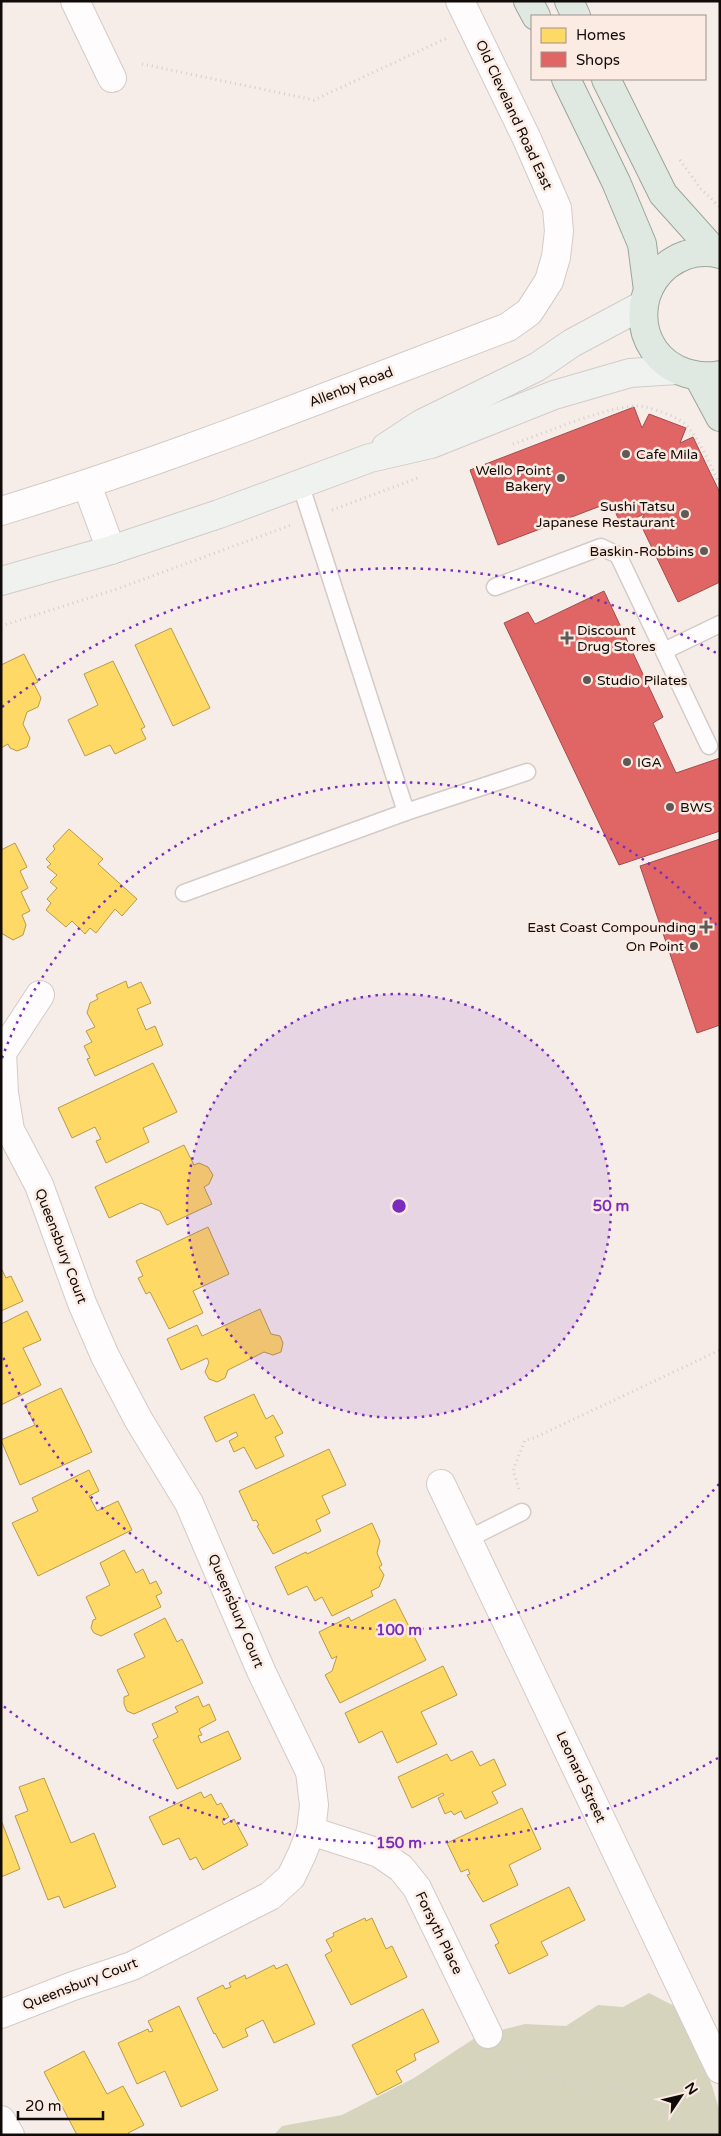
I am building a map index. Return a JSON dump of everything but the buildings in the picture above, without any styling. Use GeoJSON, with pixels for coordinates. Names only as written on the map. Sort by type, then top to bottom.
{"type":"FeatureCollection","features":[{"type":"Feature","properties":{"kind":"main road"},"geometry":{"type":"LineString","coordinates":[[528,1],[535,15]]}},
{"type":"Feature","properties":{"kind":"main road"},"geometry":{"type":"LineString","coordinates":[[569,1],[576,15]]}},
{"type":"Feature","properties":{"kind":"main road"},"geometry":{"type":"LineString","coordinates":[[566,80],[616,182],[642,244],[646,298],[644,325],[650,343],[661,359],[698,374],[720,417]]}},
{"type":"Feature","properties":{"kind":"main road"},"geometry":{"type":"LineString","coordinates":[[606,80],[663,194],[717,253]]}},
{"type":"Feature","properties":{"kind":"main road"},"geometry":{"type":"LineString","coordinates":[[370,458],[421,424],[537,367],[572,343],[646,298],[659,272],[675,259],[694,252],[717,253]]}},
{"type":"Feature","properties":{"kind":"main road"},"geometry":{"type":"LineString","coordinates":[[1,581],[111,550],[219,514],[370,458],[431,444],[554,395],[630,373],[698,374]]}},
{"type":"Feature","properties":{"kind":"street"},"geometry":{"type":"LineString","coordinates":[[75,1],[112,78]]}},
{"type":"Feature","properties":{"kind":"street","name":"Old Cleveland Road East"},"geometry":{"type":"LineString","coordinates":[[460,1],[527,139],[556,208],[560,232]]}},
{"type":"Feature","properties":{"kind":"street","name":"Allenby Road"},"geometry":{"type":"LineString","coordinates":[[1,511],[87,485],[508,327],[529,312],[549,281],[556,257],[560,232]]}},
{"type":"Feature","properties":{"kind":"street"},"geometry":{"type":"LineString","coordinates":[[87,485],[111,550]]}},
{"type":"Feature","properties":{"kind":"street","name":"Queensbury Court"},"geometry":{"type":"LineString","coordinates":[[1,2014],[73,1986],[132,1966],[270,1896],[291,1877],[311,1830],[314,1805],[310,1772],[262,1673],[189,1504],[138,1419],[105,1356],[82,1303],[38,1185],[10,1130],[4,1093],[2,1053],[40,994]]}},
{"type":"Feature","properties":{"kind":"street","name":"Leonard Street"},"geometry":{"type":"LineString","coordinates":[[441,1484],[720,2070]]}},
{"type":"Feature","properties":{"kind":"street","name":"Forsyth Place"},"geometry":{"type":"LineString","coordinates":[[311,1830],[379,1853],[400,1868],[417,1888],[488,2034]]}},
{"type":"Feature","properties":{"kind":"street"},"geometry":{"type":"LineString","coordinates":[[1,2120],[10,2135]]}},
{"type":"Feature","properties":{"kind":"lane"},"geometry":{"type":"LineString","coordinates":[[300,483],[406,812]]}},
{"type":"Feature","properties":{"kind":"lane"},"geometry":{"type":"LineString","coordinates":[[495,587],[601,547],[618,554],[709,746]]}},
{"type":"Feature","properties":{"kind":"lane"},"geometry":{"type":"LineString","coordinates":[[664,651],[720,624]]}},
{"type":"Feature","properties":{"kind":"lane"},"geometry":{"type":"LineString","coordinates":[[184,893],[406,812],[527,772]]}},
{"type":"Feature","properties":{"kind":"lane"},"geometry":{"type":"LineString","coordinates":[[468,1539],[522,1512]]}},
{"type":"Feature","properties":{"kind":"path"},"geometry":{"type":"LineString","coordinates":[[142,64],[314,100],[448,38]]}},
{"type":"Feature","properties":{"kind":"path"},"geometry":{"type":"LineString","coordinates":[[676,152],[700,188],[720,207]]}},
{"type":"Feature","properties":{"kind":"path"},"geometry":{"type":"LineString","coordinates":[[506,447],[606,412],[635,406],[666,413],[685,424],[697,440],[720,485]]}},
{"type":"Feature","properties":{"kind":"path"},"geometry":{"type":"LineString","coordinates":[[1,626],[117,589],[423,476]]}},
{"type":"Feature","properties":{"kind":"path"},"geometry":{"type":"LineString","coordinates":[[522,1512],[522,1496],[513,1470],[525,1440],[534,1438],[720,1350]]}},
{"type":"Feature","properties":{"kind":"path"},"geometry":{"type":"LineString","coordinates":[[488,2034],[511,2060],[528,2074],[591,2087],[627,2089],[651,2103],[686,2131],[698,2135]]}},
{"type":"Feature","properties":{"kind":"shaded area"},"geometry":{"type":"Polygon","coordinates":[[[649,1993],[680,2009],[700,2047],[720,2112],[720,2135],[274,2135],[282,2126],[342,2115],[414,2078],[478,2036],[525,2024],[566,2026],[598,2005],[623,2007],[649,1993]]]}},
{"type":"Feature","properties":{"kind":"place","name":"Cafe Mila"},"geometry":{"type":"Point","coordinates":[626,454]}},
{"type":"Feature","properties":{"kind":"place","name":"Wello Point Bakery"},"geometry":{"type":"Point","coordinates":[561,478]}},
{"type":"Feature","properties":{"kind":"place","name":"Sushi Tatsu Japanese Restaurant"},"geometry":{"type":"Point","coordinates":[685,514]}},
{"type":"Feature","properties":{"kind":"place","name":"Baskin-Robbins"},"geometry":{"type":"Point","coordinates":[704,551]}},
{"type":"Feature","properties":{"kind":"place","name":"Discount Drug Stores"},"geometry":{"type":"Point","coordinates":[567,638]}},
{"type":"Feature","properties":{"kind":"place","name":"Studio Pilates"},"geometry":{"type":"Point","coordinates":[587,680]}},
{"type":"Feature","properties":{"kind":"place","name":"IGA"},"geometry":{"type":"Point","coordinates":[627,762]}},
{"type":"Feature","properties":{"kind":"place","name":"BWS"},"geometry":{"type":"Point","coordinates":[670,807]}},
{"type":"Feature","properties":{"kind":"place","name":"East Coast Compounding"},"geometry":{"type":"Point","coordinates":[706,927]}},
{"type":"Feature","properties":{"kind":"place","name":"On Point"},"geometry":{"type":"Point","coordinates":[694,946]}}]}
